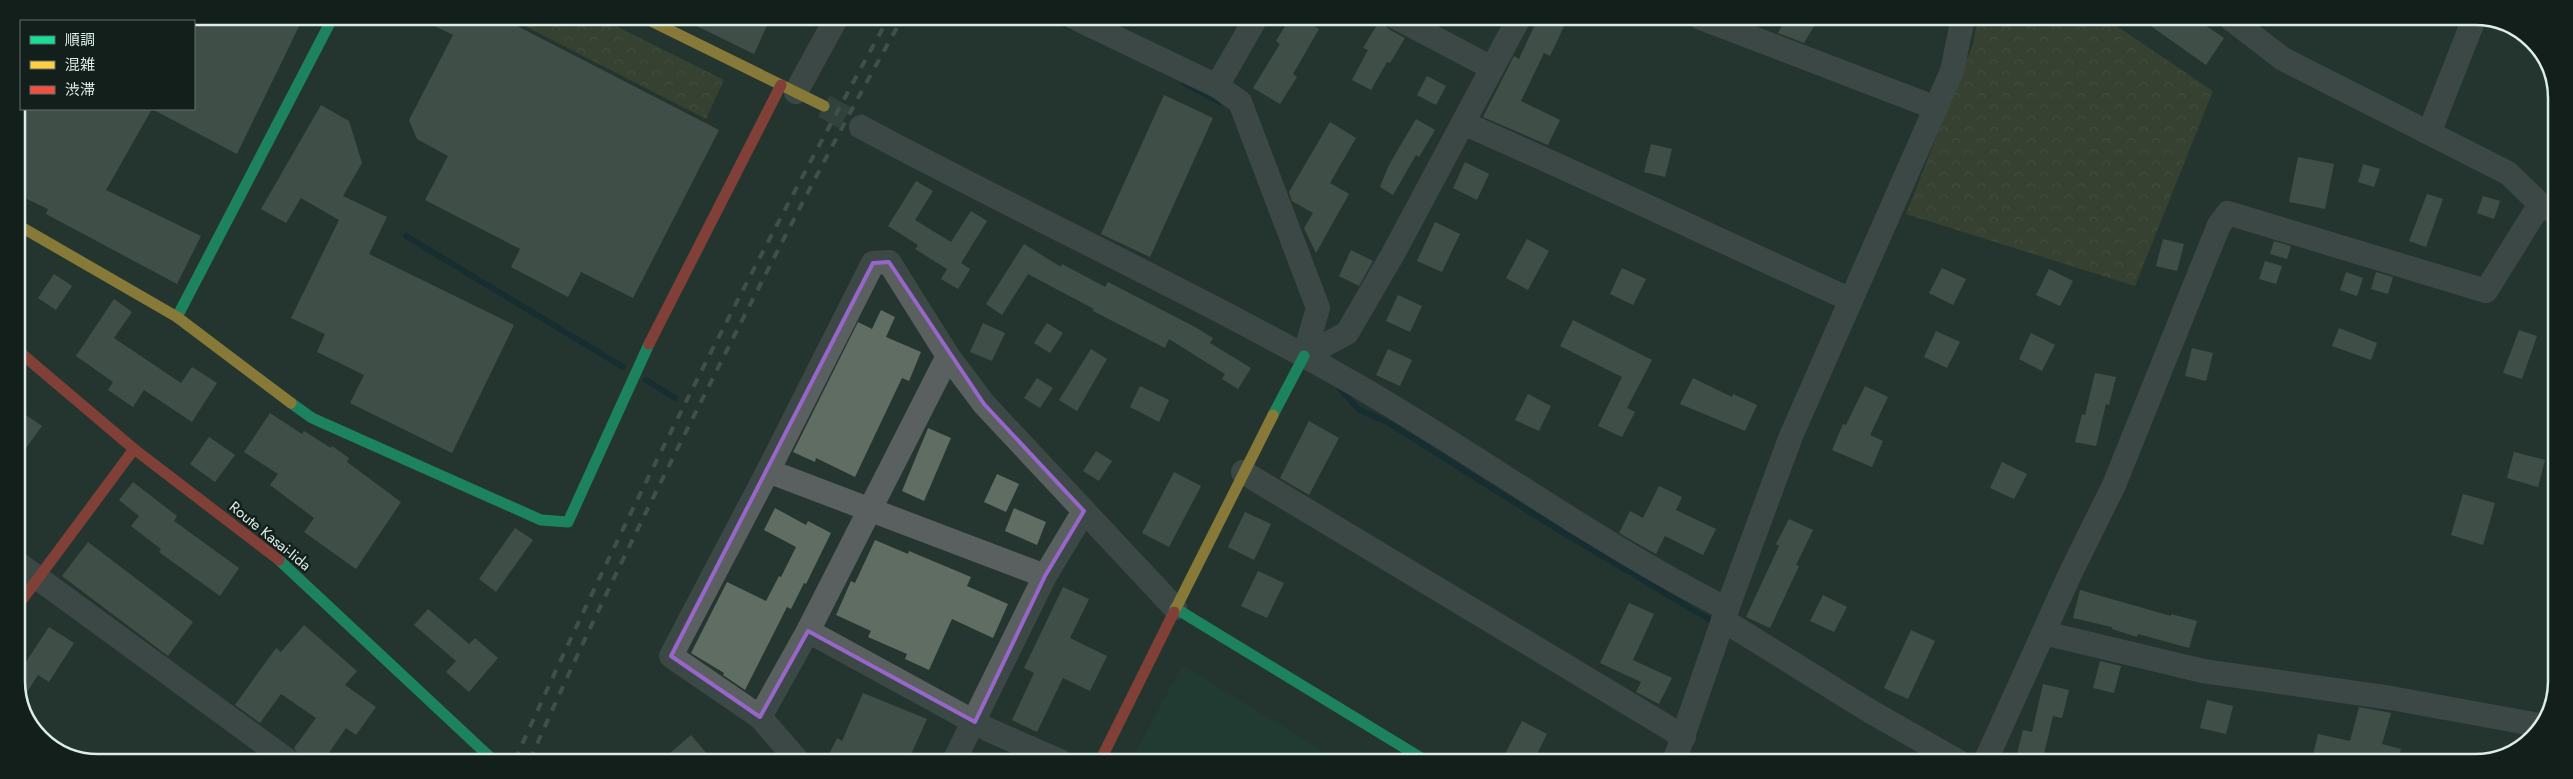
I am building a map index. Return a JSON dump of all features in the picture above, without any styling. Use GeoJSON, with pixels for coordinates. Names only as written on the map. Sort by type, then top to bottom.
{"type":"FeatureCollection","features":[{"type":"Feature","properties":{"kind":"street"},"geometry":{"type":"LineString","coordinates":[[178,316],[328,25]]}},
{"type":"Feature","properties":{"kind":"street"},"geometry":{"type":"LineString","coordinates":[[659,25],[824,106]]}},
{"type":"Feature","properties":{"kind":"street"},"geometry":{"type":"LineString","coordinates":[[25,229],[178,316],[312,418],[541,520],[568,522],[640,362],[788,89],[832,25]]}},
{"type":"Feature","properties":{"kind":"street"},"geometry":{"type":"LineString","coordinates":[[1090,25],[1217,86],[1240,102],[1318,308],[1304,356],[1243,472],[1103,754]]}},
{"type":"Feature","properties":{"kind":"street"},"geometry":{"type":"LineString","coordinates":[[1217,86],[1252,25]]}},
{"type":"Feature","properties":{"kind":"street"},"geometry":{"type":"LineString","coordinates":[[1410,25],[1492,68]]}},
{"type":"Feature","properties":{"kind":"street"},"geometry":{"type":"LineString","coordinates":[[1304,356],[1347,333],[1393,254],[1515,25]]}},
{"type":"Feature","properties":{"kind":"street"},"geometry":{"type":"LineString","coordinates":[[1719,25],[1936,108]]}},
{"type":"Feature","properties":{"kind":"street"},"geometry":{"type":"LineString","coordinates":[[1677,754],[1725,614],[1791,436],[1952,71],[1962,25]]}},
{"type":"Feature","properties":{"kind":"street"},"geometry":{"type":"LineString","coordinates":[[1989,754],[2114,485],[2219,225],[2228,213],[2486,291],[2548,209],[2508,173],[2283,59],[2238,25]]}},
{"type":"Feature","properties":{"kind":"street"},"geometry":{"type":"LineString","coordinates":[[2429,134],[2472,25]]}},
{"type":"Feature","properties":{"kind":"street"},"geometry":{"type":"LineString","coordinates":[[1463,123],[1613,188],[1670,218],[1851,300]]}},
{"type":"Feature","properties":{"kind":"street"},"geometry":{"type":"LineString","coordinates":[[861,127],[1304,356],[1400,410],[1549,507],[1725,614],[1868,710],[1945,754]]}},
{"type":"Feature","properties":{"kind":"street"},"geometry":{"type":"LineString","coordinates":[[792,754],[760,717],[672,656],[873,263],[889,262],[948,356],[984,404],[1175,608],[1413,754]]}},
{"type":"Feature","properties":{"kind":"street"},"geometry":{"type":"LineString","coordinates":[[760,717],[808,631],[948,356]]}},
{"type":"Feature","properties":{"kind":"street","name":"Route Kasai-Iida"},"geometry":{"type":"LineString","coordinates":[[25,357],[134,449],[270,552],[479,754]]}},
{"type":"Feature","properties":{"kind":"street"},"geometry":{"type":"LineString","coordinates":[[25,596],[134,449]]}},
{"type":"Feature","properties":{"kind":"street"},"geometry":{"type":"LineString","coordinates":[[768,471],[1044,576]]}},
{"type":"Feature","properties":{"kind":"street"},"geometry":{"type":"LineString","coordinates":[[1243,472],[1684,737]]}},
{"type":"Feature","properties":{"kind":"street"},"geometry":{"type":"LineString","coordinates":[[958,754],[975,722],[1044,576],[1084,511]]}},
{"type":"Feature","properties":{"kind":"street"},"geometry":{"type":"LineString","coordinates":[[25,569],[279,754]]}},
{"type":"Feature","properties":{"kind":"street"},"geometry":{"type":"LineString","coordinates":[[808,631],[975,722],[1045,754]]}},
{"type":"Feature","properties":{"kind":"street"},"geometry":{"type":"LineString","coordinates":[[2044,633],[2203,670],[2390,698],[2534,724]]}},
{"type":"Feature","properties":{"kind":"highlighted area"},"geometry":{"type":"Polygon","coordinates":[[[889,262],[984,404],[1084,511],[1045,576],[975,722],[808,631],[760,717],[671,656],[873,263],[889,262]]]}},
{"type":"Feature","properties":{"kind":"shaded area"},"geometry":{"type":"Polygon","coordinates":[[[1182,665],[1328,754],[1135,754],[1182,665]]]}},
{"type":"Feature","properties":{"kind":"green space"},"geometry":{"type":"Polygon","coordinates":[[[614,25],[724,80],[706,119],[525,26],[614,25]]]}},
{"type":"Feature","properties":{"kind":"green space"},"geometry":{"type":"Polygon","coordinates":[[[1977,25],[2115,25],[2213,91],[2135,286],[1906,214],[1973,44],[1977,25]]]}},
{"type":"Feature","properties":{"kind":"building"},"geometry":{"type":"Polygon","coordinates":[[[195,25],[300,25],[237,154],[154,110],[195,110],[195,25]]]}},
{"type":"Feature","properties":{"kind":"building"},"geometry":{"type":"Polygon","coordinates":[[[433,25],[516,25],[719,130],[633,298],[581,272],[568,297],[511,267],[520,249],[425,200],[448,156],[417,139],[409,120],[453,35],[433,25]]]}},
{"type":"Feature","properties":{"kind":"building"},"geometry":{"type":"Polygon","coordinates":[[[694,25],[767,25],[754,54],[694,25]]]}},
{"type":"Feature","properties":{"kind":"building"},"geometry":{"type":"Polygon","coordinates":[[[1286,25],[1312,25],[1319,29],[1293,74],[1297,77],[1280,104],[1253,88],[1280,44],[1276,41],[1286,25]]]}},
{"type":"Feature","properties":{"kind":"building"},"geometry":{"type":"Polygon","coordinates":[[[1377,25],[1385,25],[1405,38],[1390,63],[1387,62],[1371,90],[1352,80],[1368,50],[1363,48],[1377,25]]]}},
{"type":"Feature","properties":{"kind":"building"},"geometry":{"type":"Polygon","coordinates":[[[1535,25],[1565,25],[1550,56],[1544,53],[1521,101],[1560,120],[1548,145],[1483,117],[1514,56],[1519,59],[1535,25]]]}},
{"type":"Feature","properties":{"kind":"building"},"geometry":{"type":"Polygon","coordinates":[[[1782,25],[1815,25],[1804,43],[1778,33],[1782,25]]]}},
{"type":"Feature","properties":{"kind":"building"},"geometry":{"type":"Polygon","coordinates":[[[2149,25],[2205,25],[2224,38],[2206,65],[2149,25]]]}},
{"type":"Feature","properties":{"kind":"building"},"geometry":{"type":"Polygon","coordinates":[[[1427,76],[1446,86],[1436,105],[1417,95],[1427,76]]]}},
{"type":"Feature","properties":{"kind":"building"},"geometry":{"type":"Polygon","coordinates":[[[1164,95],[1213,118],[1150,257],[1101,234],[1164,95]]]}},
{"type":"Feature","properties":{"kind":"building"},"geometry":{"type":"Polygon","coordinates":[[[321,105],[349,121],[362,163],[343,196],[387,217],[369,254],[514,325],[452,453],[350,403],[364,375],[317,352],[325,334],[291,318],[339,220],[301,198],[286,223],[261,209],[321,105]]]}},
{"type":"Feature","properties":{"kind":"building"},"geometry":{"type":"Polygon","coordinates":[[[25,110],[151,110],[106,190],[201,236],[177,284],[46,214],[48,209],[25,198],[25,110]]]}},
{"type":"Feature","properties":{"kind":"building"},"geometry":{"type":"Polygon","coordinates":[[[1416,119],[1435,130],[1419,157],[1416,155],[1393,195],[1380,187],[1389,165],[1416,119]]]}},
{"type":"Feature","properties":{"kind":"building"},"geometry":{"type":"Polygon","coordinates":[[[1330,122],[1356,138],[1330,183],[1349,194],[1316,253],[1304,228],[1313,213],[1292,201],[1289,192],[1330,122]]]}},
{"type":"Feature","properties":{"kind":"building"},"geometry":{"type":"Polygon","coordinates":[[[1651,144],[1672,149],[1665,177],[1644,172],[1651,144]]]}},
{"type":"Feature","properties":{"kind":"building"},"geometry":{"type":"Polygon","coordinates":[[[2298,157],[2334,164],[2325,209],[2289,202],[2298,157]]]}},
{"type":"Feature","properties":{"kind":"building"},"geometry":{"type":"Polygon","coordinates":[[[1465,162],[1489,174],[1477,200],[1453,188],[1465,162]]]}},
{"type":"Feature","properties":{"kind":"building"},"geometry":{"type":"Polygon","coordinates":[[[2363,164],[2380,169],[2374,187],[2358,182],[2363,164]]]}},
{"type":"Feature","properties":{"kind":"building"},"geometry":{"type":"Polygon","coordinates":[[[916,181],[933,191],[915,220],[951,242],[971,211],[987,221],[961,263],[970,269],[958,289],[941,279],[947,269],[915,249],[918,245],[888,226],[916,181]]]}},
{"type":"Feature","properties":{"kind":"building"},"geometry":{"type":"Polygon","coordinates":[[[2427,194],[2443,199],[2426,247],[2409,241],[2427,194]]]}},
{"type":"Feature","properties":{"kind":"building"},"geometry":{"type":"Polygon","coordinates":[[[2483,196],[2500,201],[2494,219],[2477,213],[2483,196]]]}},
{"type":"Feature","properties":{"kind":"building"},"geometry":{"type":"Polygon","coordinates":[[[1435,222],[1460,234],[1442,272],[1417,261],[1435,222]]]}},
{"type":"Feature","properties":{"kind":"building"},"geometry":{"type":"Polygon","coordinates":[[[1527,239],[1549,251],[1528,290],[1506,278],[1527,239]]]}},
{"type":"Feature","properties":{"kind":"building"},"geometry":{"type":"Polygon","coordinates":[[[2163,239],[2184,244],[2177,271],[2156,266],[2163,239]]]}},
{"type":"Feature","properties":{"kind":"building"},"geometry":{"type":"Polygon","coordinates":[[[2274,241],[2291,246],[2287,259],[2270,254],[2274,241]]]}},
{"type":"Feature","properties":{"kind":"building"},"geometry":{"type":"Polygon","coordinates":[[[1024,244],[1061,267],[1062,264],[1105,287],[1108,282],[1195,327],[1213,338],[1210,343],[1251,368],[1238,389],[1222,379],[1225,374],[1169,339],[1165,348],[1093,311],[1094,309],[1028,274],[1002,315],[986,304],[1024,244]]]}},
{"type":"Feature","properties":{"kind":"building"},"geometry":{"type":"Polygon","coordinates":[[[1351,250],[1373,261],[1359,286],[1339,276],[1351,250]]]}},
{"type":"Feature","properties":{"kind":"building"},"geometry":{"type":"Polygon","coordinates":[[[2265,261],[2282,266],[2276,284],[2259,279],[2265,261]]]}},
{"type":"Feature","properties":{"kind":"building"},"geometry":{"type":"Polygon","coordinates":[[[1622,268],[1646,279],[1633,305],[1610,294],[1622,268]]]}},
{"type":"Feature","properties":{"kind":"building"},"geometry":{"type":"Polygon","coordinates":[[[1942,268],[1966,279],[1953,305],[1929,293],[1942,268]]]}},
{"type":"Feature","properties":{"kind":"building"},"geometry":{"type":"Polygon","coordinates":[[[2049,269],[2073,281],[2060,306],[2036,295],[2049,269]]]}},
{"type":"Feature","properties":{"kind":"building"},"geometry":{"type":"Polygon","coordinates":[[[2346,272],[2363,278],[2357,296],[2340,290],[2346,272]]]}},
{"type":"Feature","properties":{"kind":"building"},"geometry":{"type":"Polygon","coordinates":[[[2376,272],[2393,277],[2388,294],[2371,289],[2376,272]]]}},
{"type":"Feature","properties":{"kind":"building"},"geometry":{"type":"Polygon","coordinates":[[[54,274],[72,286],[56,310],[38,298],[54,274]]]}},
{"type":"Feature","properties":{"kind":"building"},"geometry":{"type":"Polygon","coordinates":[[[1398,295],[1422,306],[1410,332],[1386,321],[1398,295]]]}},
{"type":"Feature","properties":{"kind":"building"},"geometry":{"type":"Polygon","coordinates":[[[114,299],[132,312],[114,338],[181,383],[192,367],[217,383],[192,422],[144,390],[133,407],[108,390],[113,382],[76,356],[114,299]]]}},
{"type":"Feature","properties":{"kind":"building"},"geometry":{"type":"Polygon","coordinates":[[[881,310],[895,317],[886,337],[921,352],[909,381],[902,378],[855,477],[816,458],[815,462],[793,452],[858,322],[872,329],[881,310]]]}},
{"type":"Feature","properties":{"kind":"building"},"geometry":{"type":"Polygon","coordinates":[[[1573,320],[1652,360],[1627,408],[1635,412],[1622,437],[1598,426],[1622,377],[1560,346],[1573,320]]]}},
{"type":"Feature","properties":{"kind":"building"},"geometry":{"type":"Polygon","coordinates":[[[983,323],[1005,333],[992,361],[970,352],[983,323]]]}},
{"type":"Feature","properties":{"kind":"building"},"geometry":{"type":"Polygon","coordinates":[[[1047,323],[1063,333],[1050,353],[1034,343],[1047,323]]]}},
{"type":"Feature","properties":{"kind":"building"},"geometry":{"type":"Polygon","coordinates":[[[2339,328],[2377,343],[2371,360],[2332,346],[2339,328]]]}},
{"type":"Feature","properties":{"kind":"building"},"geometry":{"type":"Polygon","coordinates":[[[2519,330],[2537,336],[2522,379],[2503,373],[2519,330]]]}},
{"type":"Feature","properties":{"kind":"building"},"geometry":{"type":"Polygon","coordinates":[[[1936,331],[1960,342],[1947,368],[1924,357],[1936,331]]]}},
{"type":"Feature","properties":{"kind":"building"},"geometry":{"type":"Polygon","coordinates":[[[2031,333],[2055,345],[2042,371],[2019,359],[2031,333]]]}},
{"type":"Feature","properties":{"kind":"building"},"geometry":{"type":"Polygon","coordinates":[[[2192,348],[2213,353],[2206,381],[2185,376],[2192,348]]]}},
{"type":"Feature","properties":{"kind":"building"},"geometry":{"type":"Polygon","coordinates":[[[1091,349],[1107,359],[1077,411],[1059,400],[1091,349]]]}},
{"type":"Feature","properties":{"kind":"building"},"geometry":{"type":"Polygon","coordinates":[[[1388,349],[1412,360],[1400,386],[1376,375],[1388,349]]]}},
{"type":"Feature","properties":{"kind":"building"},"geometry":{"type":"Polygon","coordinates":[[[2095,373],[2116,377],[2109,405],[2106,404],[2096,446],[2075,442],[2082,414],[2085,415],[2095,373]]]}},
{"type":"Feature","properties":{"kind":"building"},"geometry":{"type":"Polygon","coordinates":[[[1037,378],[1053,388],[1040,408],[1024,398],[1037,378]]]}},
{"type":"Feature","properties":{"kind":"building"},"geometry":{"type":"Polygon","coordinates":[[[1693,378],[1732,397],[1733,394],[1757,405],[1745,431],[1680,404],[1693,378]]]}},
{"type":"Feature","properties":{"kind":"building"},"geometry":{"type":"Polygon","coordinates":[[[1140,386],[1169,400],[1159,422],[1130,407],[1140,386]]]}},
{"type":"Feature","properties":{"kind":"building"},"geometry":{"type":"Polygon","coordinates":[[[1865,386],[1888,397],[1870,435],[1883,441],[1872,467],[1832,450],[1843,424],[1846,425],[1865,386]]]}},
{"type":"Feature","properties":{"kind":"building"},"geometry":{"type":"Polygon","coordinates":[[[1528,394],[1551,406],[1539,431],[1515,420],[1528,394]]]}},
{"type":"Feature","properties":{"kind":"building"},"geometry":{"type":"Polygon","coordinates":[[[270,413],[302,434],[304,431],[331,448],[332,446],[349,458],[347,462],[401,502],[356,569],[304,532],[314,518],[270,485],[278,474],[244,452],[270,413]]]}},
{"type":"Feature","properties":{"kind":"building"},"geometry":{"type":"Polygon","coordinates":[[[25,414],[42,426],[25,450],[25,414]]]}},
{"type":"Feature","properties":{"kind":"building"},"geometry":{"type":"Polygon","coordinates":[[[1309,421],[1339,438],[1309,495],[1280,478],[1309,421]]]}},
{"type":"Feature","properties":{"kind":"building"},"geometry":{"type":"Polygon","coordinates":[[[928,428],[951,438],[924,501],[902,491],[928,428]]]}},
{"type":"Feature","properties":{"kind":"building"},"geometry":{"type":"Polygon","coordinates":[[[209,437],[235,455],[215,482],[190,464],[209,437]]]}},
{"type":"Feature","properties":{"kind":"building"},"geometry":{"type":"Polygon","coordinates":[[[1096,451],[1112,461],[1099,481],[1083,471],[1096,451]]]}},
{"type":"Feature","properties":{"kind":"building"},"geometry":{"type":"Polygon","coordinates":[[[2514,452],[2545,460],[2538,487],[2507,478],[2514,452]]]}},
{"type":"Feature","properties":{"kind":"building"},"geometry":{"type":"Polygon","coordinates":[[[2002,462],[2027,474],[2014,499],[1990,488],[2002,462]]]}},
{"type":"Feature","properties":{"kind":"building"},"geometry":{"type":"Polygon","coordinates":[[[1174,472],[1201,486],[1169,547],[1142,533],[1174,472]]]}},
{"type":"Feature","properties":{"kind":"building"},"geometry":{"type":"Polygon","coordinates":[[[997,474],[1019,484],[1006,512],[984,502],[997,474]]]}},
{"type":"Feature","properties":{"kind":"building"},"geometry":{"type":"Polygon","coordinates":[[[133,482],[177,516],[174,521],[239,568],[220,596],[159,552],[161,549],[131,526],[139,516],[119,500],[133,482]]]}},
{"type":"Feature","properties":{"kind":"building"},"geometry":{"type":"Polygon","coordinates":[[[1659,486],[1682,497],[1676,510],[1716,529],[1703,555],[1665,536],[1656,554],[1619,533],[1630,511],[1643,518],[1659,486]]]}},
{"type":"Feature","properties":{"kind":"building"},"geometry":{"type":"Polygon","coordinates":[[[2463,494],[2495,503],[2483,545],[2451,535],[2463,494]]]}},
{"type":"Feature","properties":{"kind":"building"},"geometry":{"type":"Polygon","coordinates":[[[775,508],[806,525],[808,521],[831,533],[806,584],[804,583],[791,609],[787,607],[745,690],[723,675],[724,673],[691,653],[727,582],[766,601],[779,576],[781,577],[796,547],[764,530],[775,508]]]}},
{"type":"Feature","properties":{"kind":"building"},"geometry":{"type":"Polygon","coordinates":[[[1014,508],[1046,522],[1037,545],[1005,531],[1014,508]]]}},
{"type":"Feature","properties":{"kind":"building"},"geometry":{"type":"Polygon","coordinates":[[[1245,512],[1271,524],[1254,560],[1228,547],[1245,512]]]}},
{"type":"Feature","properties":{"kind":"building"},"geometry":{"type":"Polygon","coordinates":[[[1789,519],[1813,530],[1796,565],[1799,566],[1770,628],[1746,617],[1779,546],[1776,544],[1789,519]]]}},
{"type":"Feature","properties":{"kind":"building"},"geometry":{"type":"Polygon","coordinates":[[[515,528],[533,540],[496,592],[479,579],[515,528]]]}},
{"type":"Feature","properties":{"kind":"building"},"geometry":{"type":"Polygon","coordinates":[[[875,540],[908,554],[909,551],[971,577],[967,586],[1008,604],[993,638],[952,619],[929,670],[905,659],[907,654],[868,637],[871,631],[836,615],[851,581],[855,583],[875,540]]]}},
{"type":"Feature","properties":{"kind":"building"},"geometry":{"type":"Polygon","coordinates":[[[88,542],[193,622],[168,656],[62,576],[88,542]]]}},
{"type":"Feature","properties":{"kind":"building"},"geometry":{"type":"Polygon","coordinates":[[[1258,571],[1284,583],[1267,618],[1241,606],[1258,571]]]}},
{"type":"Feature","properties":{"kind":"building"},"geometry":{"type":"Polygon","coordinates":[[[1063,587],[1089,599],[1070,638],[1107,656],[1090,691],[1063,678],[1037,732],[1012,720],[1034,673],[1024,668],[1063,587]]]}},
{"type":"Feature","properties":{"kind":"building"},"geometry":{"type":"Polygon","coordinates":[[[2080,590],[2171,616],[2171,614],[2197,621],[2189,648],[2138,634],[2137,637],[2112,629],[2112,627],[2073,618],[2080,590]]]}},
{"type":"Feature","properties":{"kind":"building"},"geometry":{"type":"Polygon","coordinates":[[[1823,595],[1847,607],[1834,632],[1810,621],[1823,595]]]}},
{"type":"Feature","properties":{"kind":"building"},"geometry":{"type":"Polygon","coordinates":[[[1629,603],[1654,614],[1633,660],[1672,678],[1659,704],[1636,692],[1641,682],[1600,663],[1629,603]]]}},
{"type":"Feature","properties":{"kind":"building"},"geometry":{"type":"Polygon","coordinates":[[[428,609],[469,644],[475,638],[498,658],[469,692],[446,672],[456,661],[414,625],[428,609]]]}},
{"type":"Feature","properties":{"kind":"building"},"geometry":{"type":"Polygon","coordinates":[[[304,625],[357,671],[345,685],[376,707],[356,735],[346,728],[328,754],[298,754],[294,748],[316,718],[281,694],[260,723],[235,705],[276,648],[281,652],[304,625]]]}},
{"type":"Feature","properties":{"kind":"building"},"geometry":{"type":"Polygon","coordinates":[[[49,627],[74,643],[49,682],[38,675],[26,694],[25,663],[49,627]]]}},
{"type":"Feature","properties":{"kind":"building"},"geometry":{"type":"Polygon","coordinates":[[[1911,630],[1935,641],[1908,699],[1884,688],[1911,630]]]}},
{"type":"Feature","properties":{"kind":"building"},"geometry":{"type":"Polygon","coordinates":[[[2100,661],[2121,666],[2114,693],[2093,688],[2100,661]]]}},
{"type":"Feature","properties":{"kind":"building"},"geometry":{"type":"Polygon","coordinates":[[[2043,684],[2069,690],[2062,718],[2053,716],[2044,754],[2017,754],[2023,730],[2032,732],[2043,684]]]}},
{"type":"Feature","properties":{"kind":"building"},"geometry":{"type":"Polygon","coordinates":[[[863,693],[927,719],[911,754],[829,754],[837,738],[842,741],[863,693]]]}},
{"type":"Feature","properties":{"kind":"building"},"geometry":{"type":"Polygon","coordinates":[[[2207,700],[2233,706],[2226,734],[2200,728],[2207,700]]]}},
{"type":"Feature","properties":{"kind":"building"},"geometry":{"type":"Polygon","coordinates":[[[2359,707],[2391,713],[2382,744],[2401,749],[2400,754],[2313,754],[2318,734],[2350,741],[2359,707]]]}},
{"type":"Feature","properties":{"kind":"building"},"geometry":{"type":"Polygon","coordinates":[[[1522,721],[1547,734],[1537,754],[1505,754],[1522,721]]]}},
{"type":"Feature","properties":{"kind":"building"},"geometry":{"type":"Polygon","coordinates":[[[691,735],[707,754],[669,754],[691,735]]]}},
{"type":"Feature","properties":{"kind":"waterway"},"geometry":{"type":"LineString","coordinates":[[1066,25],[1070,27]]}},
{"type":"Feature","properties":{"kind":"waterway"},"geometry":{"type":"LineString","coordinates":[[1184,83],[1220,102]]}},
{"type":"Feature","properties":{"kind":"waterway"},"geometry":{"type":"LineString","coordinates":[[406,236],[623,367]]}},
{"type":"Feature","properties":{"kind":"waterway"},"geometry":{"type":"LineString","coordinates":[[646,380],[675,398]]}},
{"type":"Feature","properties":{"kind":"waterway"},"geometry":{"type":"LineString","coordinates":[[1339,387],[1358,409],[1387,422],[1562,532],[1712,621]]}},
{"type":"Feature","properties":{"kind":"tunnel"},"geometry":{"type":"LineString","coordinates":[[824,106],[861,127]]}},
{"type":"Feature","properties":{"kind":"railway"},"geometry":{"type":"LineString","coordinates":[[518,754],[558,665],[694,385],[790,200],[885,25]]}},
{"type":"Feature","properties":{"kind":"railway"},"geometry":{"type":"LineString","coordinates":[[533,754],[651,502],[813,182],[899,25]]}},
{"type":"Feature","properties":{"kind":"traffic: fast"},"geometry":{"type":"LineString","coordinates":[[177,317],[329,25]]}},
{"type":"Feature","properties":{"kind":"traffic: fast"},"geometry":{"type":"LineString","coordinates":[[291,403],[312,418],[541,520],[568,522],[649,344]]}},
{"type":"Feature","properties":{"kind":"traffic: fast"},"geometry":{"type":"LineString","coordinates":[[1273,415],[1304,356]]}},
{"type":"Feature","properties":{"kind":"traffic: fast"},"geometry":{"type":"LineString","coordinates":[[279,560],[487,754]]}},
{"type":"Feature","properties":{"kind":"traffic: fast"},"geometry":{"type":"LineString","coordinates":[[1175,608],[1415,754]]}},
{"type":"Feature","properties":{"kind":"traffic: slow"},"geometry":{"type":"LineString","coordinates":[[659,25],[824,106]]}},
{"type":"Feature","properties":{"kind":"traffic: slow"},"geometry":{"type":"LineString","coordinates":[[25,229],[177,317],[291,403]]}},
{"type":"Feature","properties":{"kind":"traffic: slow"},"geometry":{"type":"LineString","coordinates":[[1174,612],[1273,415]]}},
{"type":"Feature","properties":{"kind":"traffic: jam"},"geometry":{"type":"LineString","coordinates":[[649,344],[781,85]]}},
{"type":"Feature","properties":{"kind":"traffic: jam"},"geometry":{"type":"LineString","coordinates":[[25,357],[134,449],[279,560]]}},
{"type":"Feature","properties":{"kind":"traffic: jam"},"geometry":{"type":"LineString","coordinates":[[25,596],[134,449]]}},
{"type":"Feature","properties":{"kind":"traffic: jam"},"geometry":{"type":"LineString","coordinates":[[1103,754],[1174,612]]}}]}
